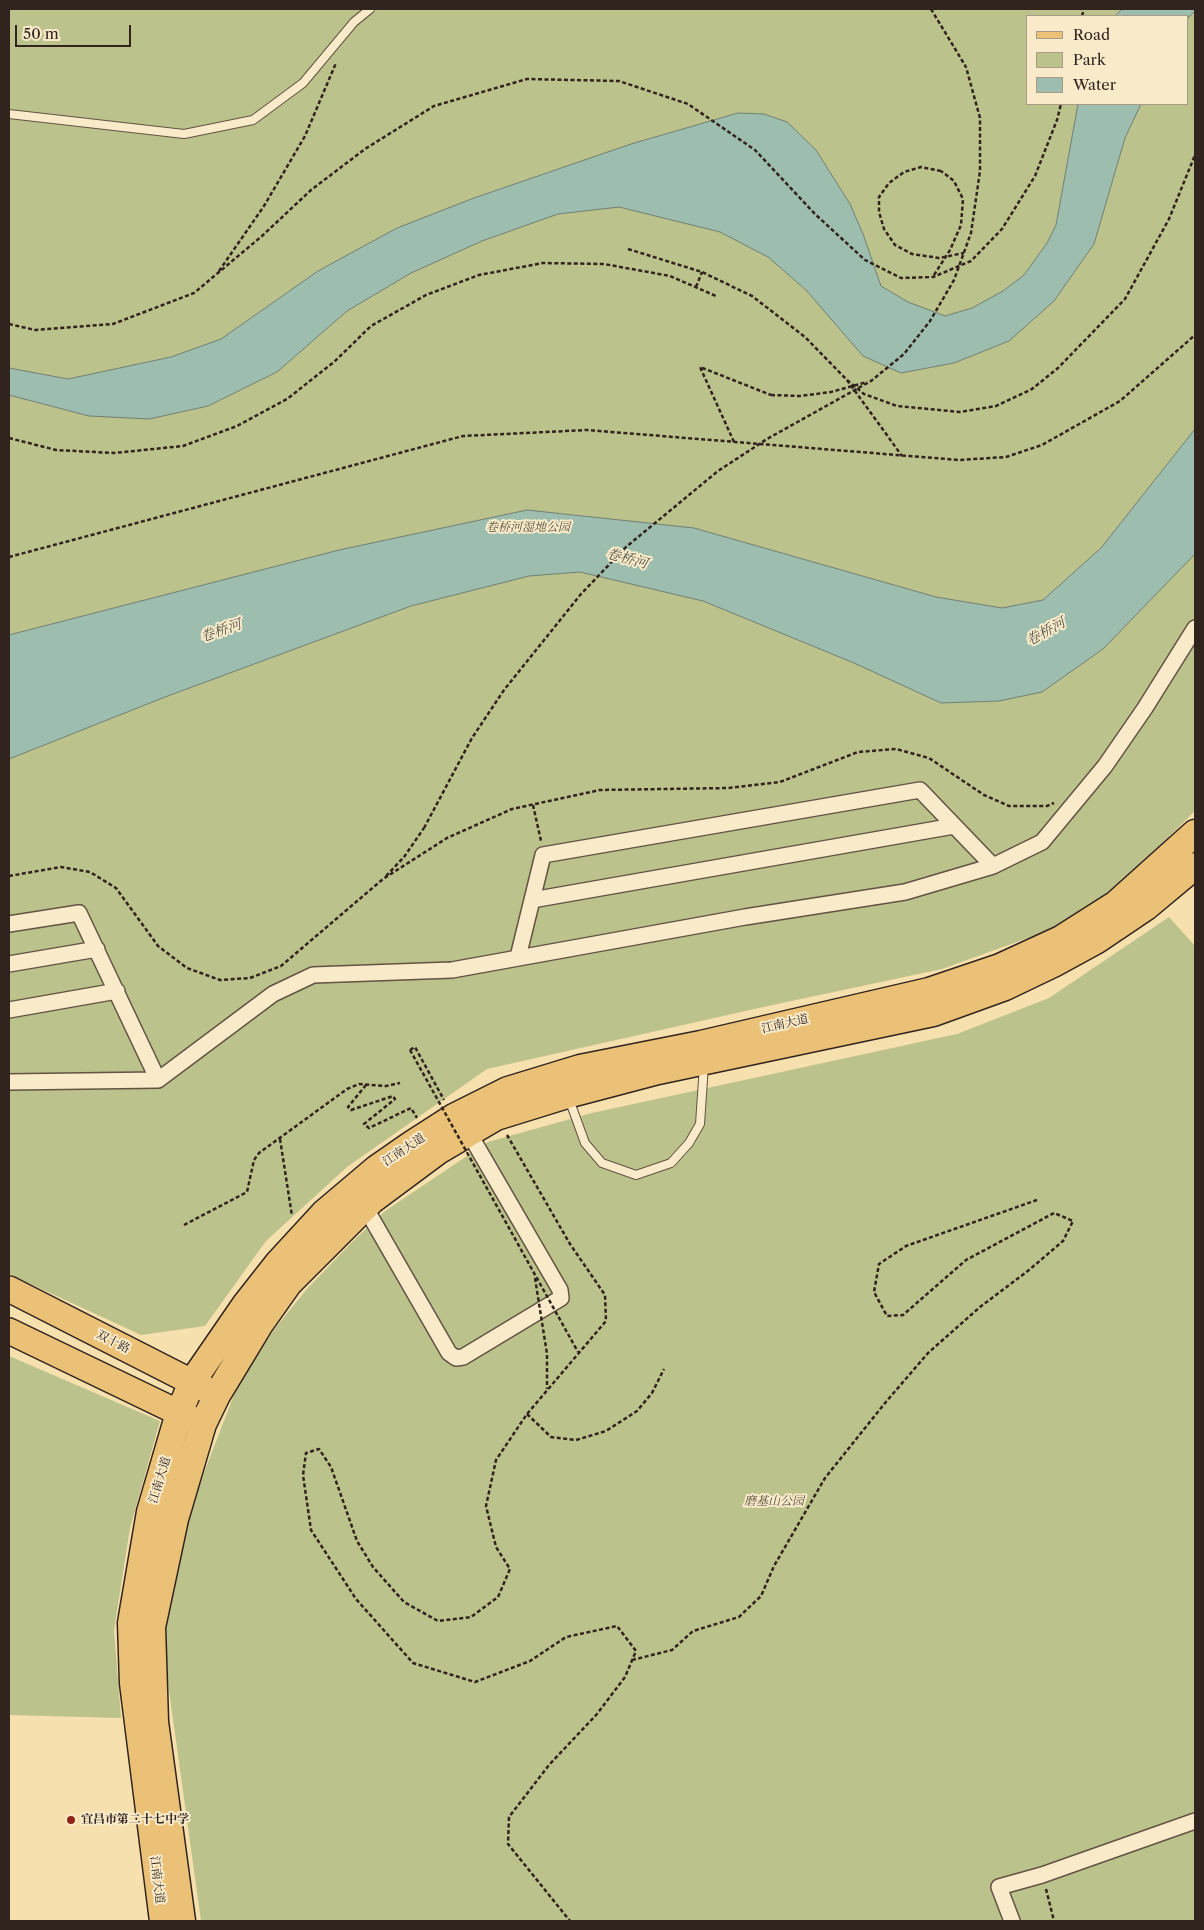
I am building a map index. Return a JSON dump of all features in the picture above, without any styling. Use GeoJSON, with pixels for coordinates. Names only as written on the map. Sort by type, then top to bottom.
{"type":"FeatureCollection","features":[{"type":"Feature","properties":{"kind":"highway","name":"江南大道"},"geometry":{"type":"LineString","coordinates":[[182,1921],[155,1722],[152,1626],[174,1519],[203,1424],[260,1324],[290,1284],[365,1207],[438,1151],[461,1125],[508,1090],[580,1068],[701,1044],[929,991],[1000,967],[1061,939],[1116,904],[1195,833]]}},
{"type":"Feature","properties":{"kind":"highway","name":"江南大道"},"geometry":{"type":"LineString","coordinates":[[163,1921],[133,1682],[131,1623],[150,1512],[180,1413],[192,1382],[245,1305],[296,1242],[324,1213],[376,1169],[427,1134],[496,1117],[658,1070],[704,1062],[933,1013],[1006,987],[1097,940],[1146,907],[1195,866]]}},
{"type":"Feature","properties":{"kind":"main road","name":"双十路"},"geometry":{"type":"LineString","coordinates":[[9,1289],[218,1395]]}},
{"type":"Feature","properties":{"kind":"main road"},"geometry":{"type":"LineString","coordinates":[[9,1331],[203,1424]]}},
{"type":"Feature","properties":{"kind":"street"},"geometry":{"type":"LineString","coordinates":[[9,1082],[158,1080],[274,994],[313,975],[452,970],[745,917],[905,892],[993,866],[1042,842],[1105,766],[1195,628]]}},
{"type":"Feature","properties":{"kind":"street"},"geometry":{"type":"LineString","coordinates":[[518,957],[543,855],[920,790],[993,866]]}},
{"type":"Feature","properties":{"kind":"street"},"geometry":{"type":"LineString","coordinates":[[532,900],[954,826]]}},
{"type":"Feature","properties":{"kind":"street"},"geometry":{"type":"LineString","coordinates":[[9,924],[79,913],[158,1080]]}},
{"type":"Feature","properties":{"kind":"street"},"geometry":{"type":"LineString","coordinates":[[9,964],[97,949]]}},
{"type":"Feature","properties":{"kind":"street"},"geometry":{"type":"LineString","coordinates":[[9,1010],[117,991]]}},
{"type":"Feature","properties":{"kind":"street"},"geometry":{"type":"LineString","coordinates":[[365,1207],[450,1353],[456,1358],[463,1357],[561,1298],[560,1290],[461,1125]]}},
{"type":"Feature","properties":{"kind":"street"},"geometry":{"type":"LineString","coordinates":[[1012,1921],[999,1887],[1042,1875],[1195,1820]]}},
{"type":"Feature","properties":{"kind":"lane"},"geometry":{"type":"LineString","coordinates":[[9,114],[184,134],[253,120],[303,82],[354,22],[370,9]]}},
{"type":"Feature","properties":{"kind":"lane"},"geometry":{"type":"LineString","coordinates":[[567,1095],[586,1143],[602,1163],[636,1175],[671,1163],[689,1143],[700,1124],[704,1062]]}},
{"type":"Feature","properties":{"kind":"path"},"geometry":{"type":"LineString","coordinates":[[383,879],[404,857],[424,828],[472,738],[504,690],[581,594],[626,547],[718,471],[767,439],[871,381],[904,354],[930,321],[954,280],[972,232],[980,162],[980,118],[966,67],[931,9]]}},
{"type":"Feature","properties":{"kind":"path"},"geometry":{"type":"LineString","coordinates":[[216,274],[264,206],[305,136],[339,57]]}},
{"type":"Feature","properties":{"kind":"path"},"geometry":{"type":"LineString","coordinates":[[9,324],[35,330],[113,324],[194,293],[262,236],[312,190],[365,149],[434,106],[527,79],[619,82],[688,104],[755,150],[815,214],[865,260],[901,278],[933,276],[970,261],[1002,229],[1035,176],[1062,105]]}},
{"type":"Feature","properties":{"kind":"path"},"geometry":{"type":"LineString","coordinates":[[628,249],[702,272],[752,296],[806,338],[847,380],[864,394],[897,406],[960,412],[996,406],[1032,389],[1070,356],[1125,300],[1169,220],[1195,155]]}},
{"type":"Feature","properties":{"kind":"path"},"geometry":{"type":"LineString","coordinates":[[933,276],[950,250],[962,225],[963,199],[954,181],[941,171],[921,167],[904,172],[889,183],[879,197],[879,212],[884,229],[895,245],[912,254],[939,258],[964,253]]}},
{"type":"Feature","properties":{"kind":"path"},"geometry":{"type":"LineString","coordinates":[[9,438],[56,450],[114,453],[183,446],[237,426],[287,400],[334,362],[371,326],[426,295],[479,275],[543,263],[604,264],[670,276],[716,296]]}},
{"type":"Feature","properties":{"kind":"path"},"geometry":{"type":"LineString","coordinates":[[696,287],[702,272]]}},
{"type":"Feature","properties":{"kind":"path"},"geometry":{"type":"LineString","coordinates":[[9,557],[463,436],[587,430],[959,460],[1006,457],[1042,445],[1120,400],[1195,335]]}},
{"type":"Feature","properties":{"kind":"path"},"geometry":{"type":"LineString","coordinates":[[734,442],[700,367],[771,395],[800,396],[831,392],[871,381]]}},
{"type":"Feature","properties":{"kind":"path"},"geometry":{"type":"LineString","coordinates":[[847,380],[902,456]]}},
{"type":"Feature","properties":{"kind":"path"},"geometry":{"type":"LineString","coordinates":[[533,805],[543,855]]}},
{"type":"Feature","properties":{"kind":"path"},"geometry":{"type":"LineString","coordinates":[[461,1125],[415,1047],[410,1050],[578,1352]]}},
{"type":"Feature","properties":{"kind":"path"},"geometry":{"type":"LineString","coordinates":[[184,1225],[247,1192],[254,1160],[259,1153],[347,1089],[359,1084],[386,1086],[400,1083]]}},
{"type":"Feature","properties":{"kind":"path"},"geometry":{"type":"LineString","coordinates":[[366,1085],[348,1107],[351,1110],[393,1096],[395,1099],[364,1124],[369,1128],[411,1108],[427,1134]]}},
{"type":"Feature","properties":{"kind":"path"},"geometry":{"type":"LineString","coordinates":[[496,1117],[570,1244],[605,1295],[606,1321],[527,1414],[496,1460],[486,1506],[496,1546],[510,1569],[498,1597],[471,1617],[438,1620],[404,1602],[373,1567],[357,1541],[331,1467],[319,1449],[306,1452],[303,1475],[311,1530],[356,1599],[413,1663],[475,1682],[530,1661],[566,1637],[617,1626],[636,1651],[625,1677],[597,1714],[549,1765],[509,1817],[508,1844],[570,1921]]}},
{"type":"Feature","properties":{"kind":"path"},"geometry":{"type":"LineString","coordinates":[[280,1139],[296,1242]]}},
{"type":"Feature","properties":{"kind":"path"},"geometry":{"type":"LineString","coordinates":[[632,1660],[672,1650],[693,1631],[739,1617],[761,1596],[774,1566],[825,1478],[885,1403],[928,1353],[980,1307],[1063,1241],[1073,1221],[1054,1213],[966,1260],[903,1316],[887,1316],[874,1292],[879,1264],[906,1246],[1037,1200]]}},
{"type":"Feature","properties":{"kind":"path"},"geometry":{"type":"LineString","coordinates":[[535,1274],[547,1354],[547,1389]]}},
{"type":"Feature","properties":{"kind":"path"},"geometry":{"type":"LineString","coordinates":[[527,1414],[551,1437],[576,1440],[606,1430],[637,1411],[652,1392],[664,1369]]}},
{"type":"Feature","properties":{"kind":"path"},"geometry":{"type":"LineString","coordinates":[[1042,1875],[1054,1921]]}},
{"type":"Feature","properties":{"kind":"green space","name":"卷桥河湿地公园"},"geometry":{"type":"Polygon","coordinates":[[[9,9],[1195,9],[1195,811],[1123,882],[1050,930],[942,969],[487,1069],[347,1167],[266,1241],[205,1326],[141,1335],[9,1274],[9,9]]]}},
{"type":"Feature","properties":{"kind":"green space","name":"磨基山公园"},"geometry":{"type":"Polygon","coordinates":[[[1169,917],[1195,946],[1195,1921],[201,1921],[163,1647],[174,1576],[195,1496],[237,1387],[276,1327],[307,1289],[352,1242],[385,1211],[488,1142],[592,1113],[957,1034],[1049,998],[1169,917]]]}},
{"type":"Feature","properties":{"kind":"green space"},"geometry":{"type":"Polygon","coordinates":[[[9,1356],[160,1421],[130,1528],[114,1630],[121,1718],[9,1715],[9,1356]]]}},
{"type":"Feature","properties":{"kind":"water"},"geometry":{"type":"Polygon","coordinates":[[[1122,9],[1195,9],[1189,17],[1189,15],[1116,15],[1122,9]]]}},
{"type":"Feature","properties":{"kind":"water"},"geometry":{"type":"Polygon","coordinates":[[[1078,105],[1141,105],[1125,138],[1094,244],[1054,301],[1009,341],[954,363],[901,373],[863,356],[806,290],[768,257],[720,232],[619,207],[558,214],[482,241],[411,273],[347,311],[277,372],[208,406],[149,419],[89,416],[9,395],[9,368],[68,379],[171,357],[221,339],[318,271],[397,228],[474,198],[631,144],[738,113],[764,114],[787,122],[816,150],[850,204],[863,234],[881,286],[908,302],[945,316],[972,308],[1003,291],[1024,275],[1047,243],[1056,225],[1078,105]]]}},
{"type":"Feature","properties":{"kind":"water","name":"卷桥河"},"geometry":{"type":"Polygon","coordinates":[[[1195,429],[1195,554],[1103,649],[1042,692],[999,701],[941,703],[854,663],[703,601],[580,572],[529,576],[411,606],[165,697],[9,759],[9,635],[339,550],[527,510],[694,528],[936,597],[1002,608],[1043,600],[1101,548],[1195,429]]]}},
{"type":"Feature","properties":{"kind":"place","name":"宜昌市第二十七中学"},"geometry":{"type":"Point","coordinates":[71,1820]}}]}
